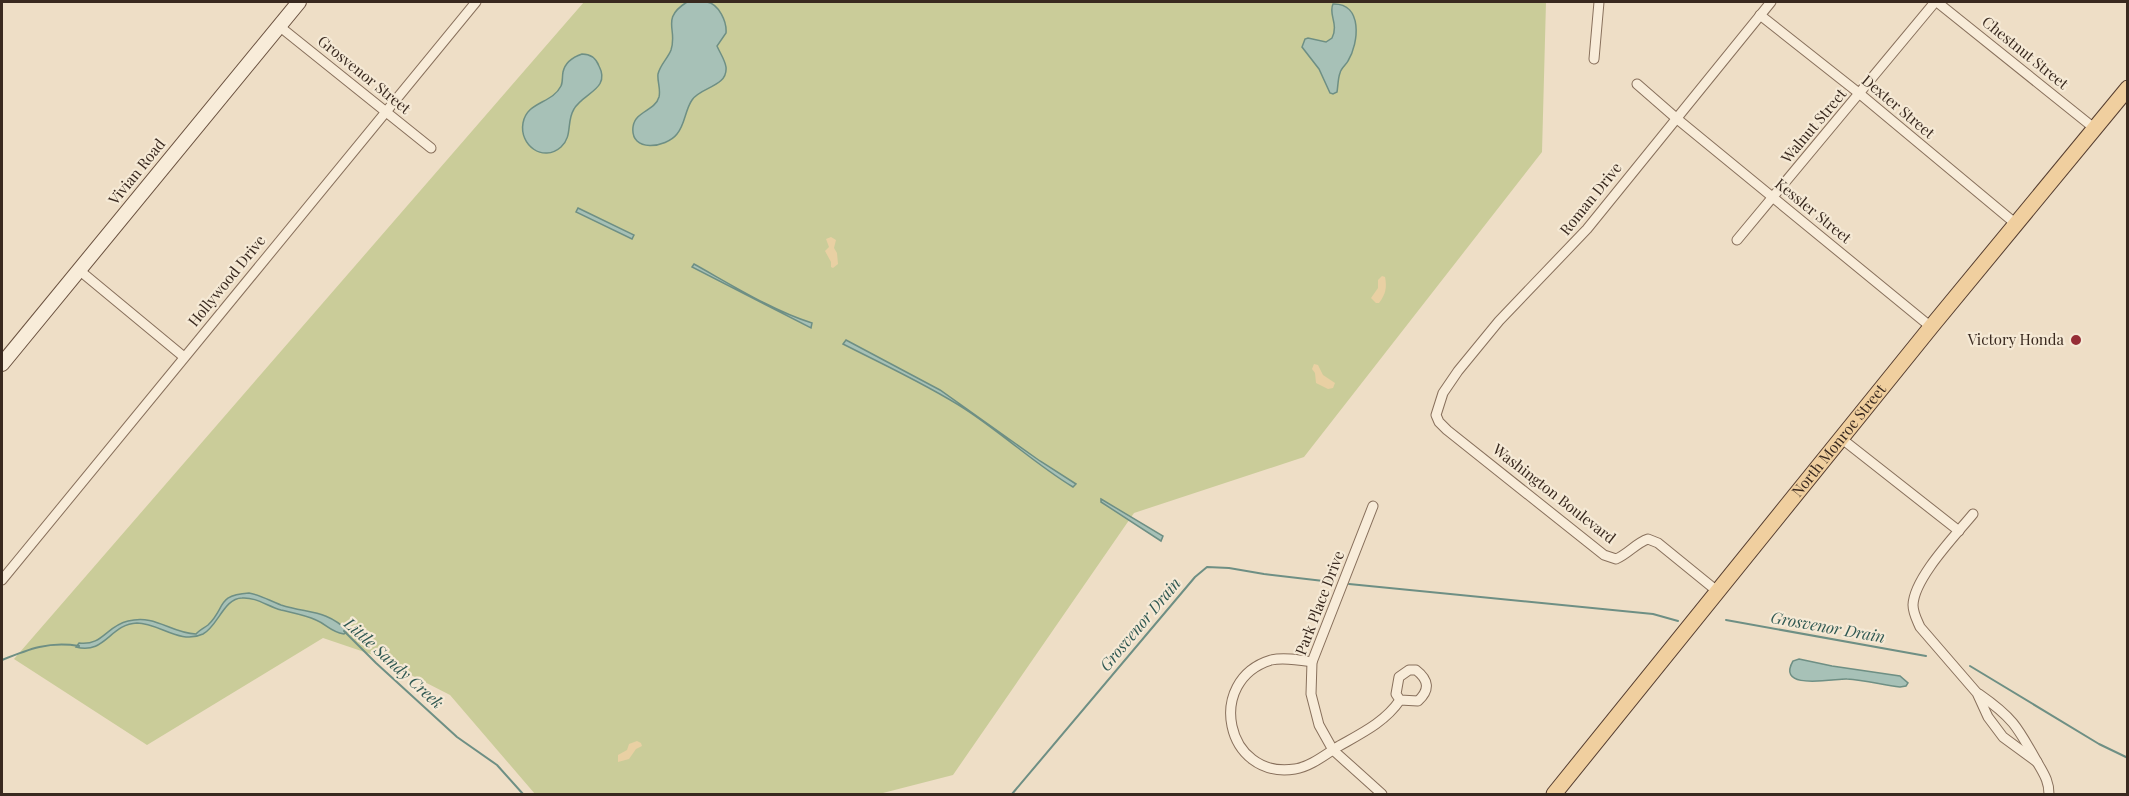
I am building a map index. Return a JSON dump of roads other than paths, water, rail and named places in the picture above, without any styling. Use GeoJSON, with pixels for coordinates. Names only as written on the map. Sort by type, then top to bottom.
{"type":"FeatureCollection","features":[{"type":"Feature","properties":{"kind":"main road","name":"North Monroe Street"},"geometry":{"type":"LineString","coordinates":[[1554,795],[1717,591],[2127,88]]}},
{"type":"Feature","properties":{"kind":"street","name":"Vivian Road"},"geometry":{"type":"LineString","coordinates":[[2,364],[299,2]]}},
{"type":"Feature","properties":{"kind":"street","name":"Hollywood Drive"},"geometry":{"type":"LineString","coordinates":[[2,580],[476,2]]}},
{"type":"Feature","properties":{"kind":"street"},"geometry":{"type":"LineString","coordinates":[[1594,59],[1599,2]]}},
{"type":"Feature","properties":{"kind":"street","name":"Roman Drive"},"geometry":{"type":"LineString","coordinates":[[1436,415],[1443,393],[1458,371],[1499,321],[1587,230],[1771,2]]}},
{"type":"Feature","properties":{"kind":"street","name":"Walnut Street"},"geometry":{"type":"LineString","coordinates":[[1737,240],[1774,199],[1936,2]]}},
{"type":"Feature","properties":{"kind":"street","name":"Chestnut Street"},"geometry":{"type":"LineString","coordinates":[[1936,2],[2094,128]]}},
{"type":"Feature","properties":{"kind":"street","name":"Dexter Street"},"geometry":{"type":"LineString","coordinates":[[1760,15],[1860,94],[2016,224]]}},
{"type":"Feature","properties":{"kind":"street","name":"Grosvenor Street"},"geometry":{"type":"LineString","coordinates":[[279,26],[430,148]]}},
{"type":"Feature","properties":{"kind":"street","name":"Kessler Street"},"geometry":{"type":"LineString","coordinates":[[1637,84],[1931,327]]}},
{"type":"Feature","properties":{"kind":"street"},"geometry":{"type":"LineString","coordinates":[[79,270],[184,357]]}},
{"type":"Feature","properties":{"kind":"street","name":"Washington Boulevard"},"geometry":{"type":"LineString","coordinates":[[1436,415],[1447,430],[1604,555],[1616,559],[1641,541],[1648,539],[1658,543],[1717,591]]}},
{"type":"Feature","properties":{"kind":"street"},"geometry":{"type":"LineString","coordinates":[[1842,439],[1959,531]]}},
{"type":"Feature","properties":{"kind":"street","name":"Park Place Drive"},"geometry":{"type":"LineString","coordinates":[[1373,506],[1312,662],[1311,694],[1319,725],[1333,750],[1382,795]]}},
{"type":"Feature","properties":{"kind":"street"},"geometry":{"type":"LineString","coordinates":[[1973,514],[1923,576],[1916,589],[1913,606],[1915,616],[1920,627],[1977,693],[2012,720],[2025,737],[2046,775],[2049,795]]}},
{"type":"Feature","properties":{"kind":"street"},"geometry":{"type":"LineString","coordinates":[[1312,662],[1292,659],[1272,660],[1256,668],[1242,681],[1232,698],[1231,725],[1234,739],[1250,757],[1274,768],[1297,769],[1378,723],[1400,700]]}},
{"type":"Feature","properties":{"kind":"street"},"geometry":{"type":"LineString","coordinates":[[1977,693],[1988,717],[2003,737],[2037,762]]}},
{"type":"Feature","properties":{"kind":"waterway","name":"Grosvenor Drain"},"geometry":{"type":"LineString","coordinates":[[1012,794],[1195,577],[1207,567],[1332,582]]}},
{"type":"Feature","properties":{"kind":"waterway","name":"Grosvenor Drain"},"geometry":{"type":"LineString","coordinates":[[1349,584],[1653,614],[1678,621]]}},
{"type":"Feature","properties":{"kind":"waterway","name":"Grosvenor Drain"},"geometry":{"type":"LineString","coordinates":[[1726,620],[1926,656]]}},
{"type":"Feature","properties":{"kind":"waterway","name":"Little Sandy Creek"},"geometry":{"type":"LineString","coordinates":[[344,631],[457,737],[497,765],[523,794]]}},
{"type":"Feature","properties":{"kind":"waterway","name":"Little Sandy Creek"},"geometry":{"type":"LineString","coordinates":[[2,660],[21,652],[49,645],[79,646]]}},
{"type":"Feature","properties":{"kind":"waterway","name":"Grosvenor Drain"},"geometry":{"type":"LineString","coordinates":[[1970,666],[2099,744],[2128,758]]}},
{"type":"Feature","properties":{"kind":"place","name":"Victory Honda"},"geometry":{"type":"Point","coordinates":[2076,340]}}]}
